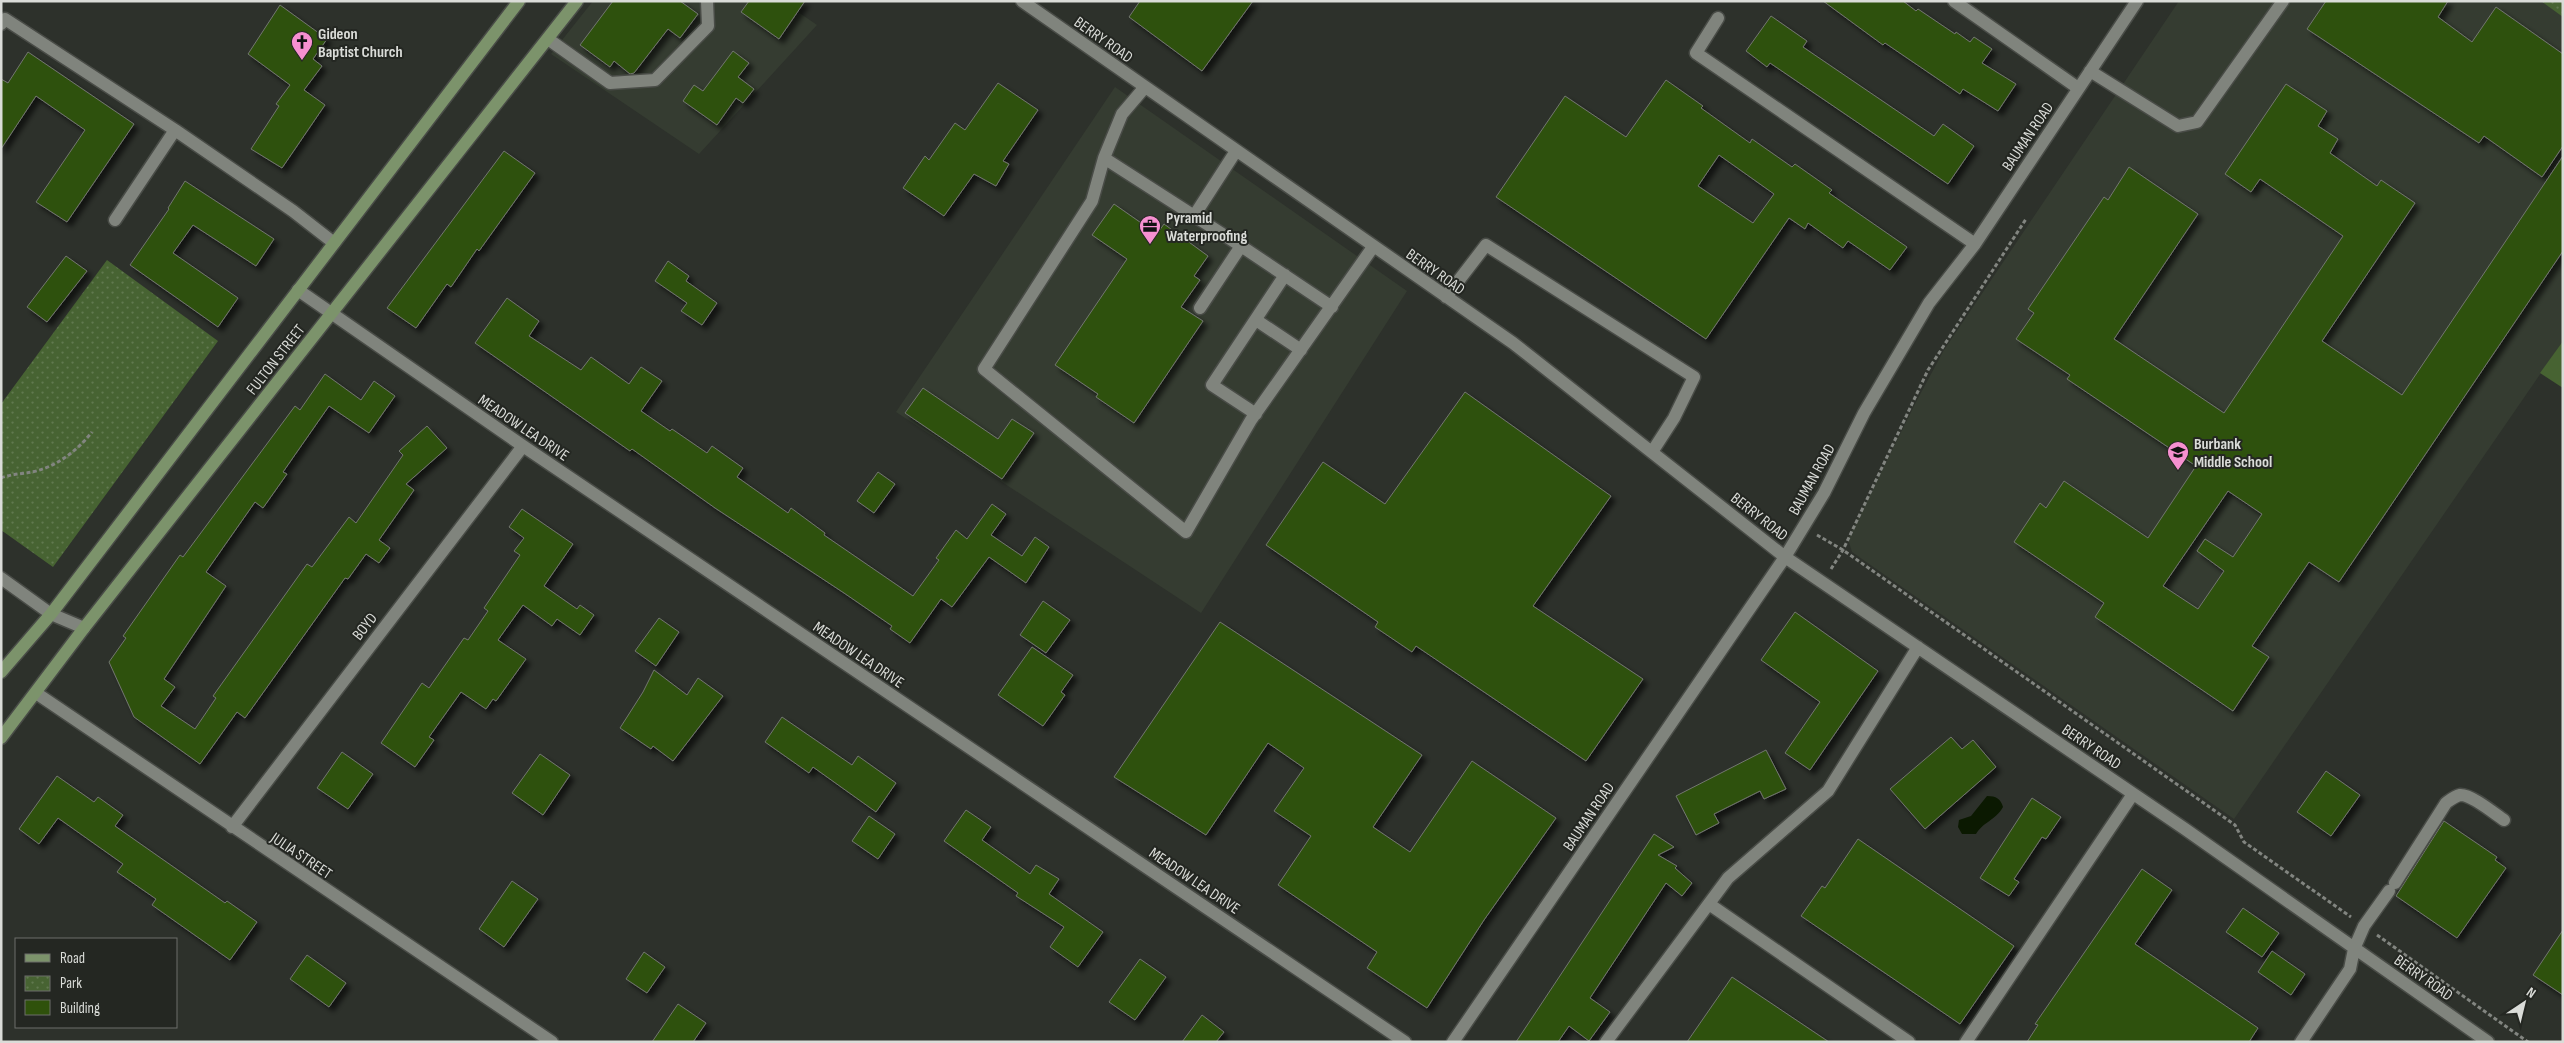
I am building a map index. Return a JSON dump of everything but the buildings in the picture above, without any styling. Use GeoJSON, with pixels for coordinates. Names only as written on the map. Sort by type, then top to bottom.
{"type":"FeatureCollection","features":[{"type":"Feature","properties":{"kind":"main road","name":"FULTON STREET"},"geometry":{"type":"LineString","coordinates":[[1,672],[51,614],[519,1]]}},
{"type":"Feature","properties":{"kind":"main road","name":"FULTON STREET"},"geometry":{"type":"LineString","coordinates":[[1,738],[84,628],[577,1]]}},
{"type":"Feature","properties":{"kind":"street"},"geometry":{"type":"LineString","coordinates":[[548,39],[610,83],[655,80],[708,26],[708,1]]}},
{"type":"Feature","properties":{"kind":"street","name":"BERRY ROAD"},"geometry":{"type":"LineString","coordinates":[[1022,1],[1372,247],[1513,343],[1785,557],[2133,794],[2488,1042]]}},
{"type":"Feature","properties":{"kind":"street"},"geometry":{"type":"LineString","coordinates":[[1954,1],[2078,88]]}},
{"type":"Feature","properties":{"kind":"street","name":"BAUMAN ROAD"},"geometry":{"type":"LineString","coordinates":[[1453,1042],[1785,557],[1824,493],[1864,413],[1928,304],[1975,244],[2136,1]]}},
{"type":"Feature","properties":{"kind":"street"},"geometry":{"type":"LineString","coordinates":[[2090,70],[2178,126],[2197,122],[2283,1]]}},
{"type":"Feature","properties":{"kind":"street"},"geometry":{"type":"LineString","coordinates":[[1,24],[5,18],[175,130],[293,211],[334,243]]}},
{"type":"Feature","properties":{"kind":"street"},"geometry":{"type":"LineString","coordinates":[[1718,18],[1696,53],[1975,244]]}},
{"type":"Feature","properties":{"kind":"street"},"geometry":{"type":"LineString","coordinates":[[1145,87],[1122,114],[1104,158],[1092,201],[984,369],[1186,532],[1256,414],[1372,247]]}},
{"type":"Feature","properties":{"kind":"street"},"geometry":{"type":"LineString","coordinates":[[115,220],[175,130]]}},
{"type":"Feature","properties":{"kind":"street"},"geometry":{"type":"LineString","coordinates":[[1194,216],[1236,151]]}},
{"type":"Feature","properties":{"kind":"street"},"geometry":{"type":"LineString","coordinates":[[1104,158],[1332,307]]}},
{"type":"Feature","properties":{"kind":"street"},"geometry":{"type":"LineString","coordinates":[[1446,298],[1486,245],[1694,377],[1674,418],[1652,452]]}},
{"type":"Feature","properties":{"kind":"street"},"geometry":{"type":"LineString","coordinates":[[1200,308],[1241,246]]}},
{"type":"Feature","properties":{"kind":"street"},"geometry":{"type":"LineString","coordinates":[[1256,414],[1212,385],[1285,275]]}},
{"type":"Feature","properties":{"kind":"street","name":"MEADOW LEA DRIVE"},"geometry":{"type":"LineString","coordinates":[[298,290],[523,446],[1405,1042]]}},
{"type":"Feature","properties":{"kind":"street"},"geometry":{"type":"LineString","coordinates":[[1256,320],[1301,350]]}},
{"type":"Feature","properties":{"kind":"street","name":"BOYD"},"geometry":{"type":"LineString","coordinates":[[232,827],[523,446]]}},
{"type":"Feature","properties":{"kind":"street"},"geometry":{"type":"LineString","coordinates":[[1,578],[51,614],[84,628]]}},
{"type":"Feature","properties":{"kind":"street"},"geometry":{"type":"LineString","coordinates":[[1606,1042],[1728,878],[1828,791],[1918,647]]}},
{"type":"Feature","properties":{"kind":"street","name":"JULIA STREET"},"geometry":{"type":"LineString","coordinates":[[36,693],[552,1042]]}},
{"type":"Feature","properties":{"kind":"street"},"geometry":{"type":"LineString","coordinates":[[1966,1042],[2117,821],[2133,794]]}},
{"type":"Feature","properties":{"kind":"street"},"geometry":{"type":"LineString","coordinates":[[2301,1042],[2350,969],[2354,949],[2364,926],[2392,887],[2446,803],[2460,795],[2469,797],[2504,820]]}},
{"type":"Feature","properties":{"kind":"street"},"geometry":{"type":"LineString","coordinates":[[1709,904],[1909,1042]]}},
{"type":"Feature","properties":{"kind":"path"},"geometry":{"type":"LineString","coordinates":[[1829,572],[1843,550],[1928,370],[2026,219]]}},
{"type":"Feature","properties":{"kind":"path"},"geometry":{"type":"LineString","coordinates":[[1,478],[34,472],[63,460],[83,443],[92,432]]}},
{"type":"Feature","properties":{"kind":"path"},"geometry":{"type":"LineString","coordinates":[[1817,535],[1843,550],[2235,825],[2244,842],[2528,1042]]}},
{"type":"Feature","properties":{"kind":"shaded area"},"geometry":{"type":"Polygon","coordinates":[[[593,1],[782,1],[817,25],[699,154],[551,54],[593,1]]]}},
{"type":"Feature","properties":{"kind":"shaded area","name":"Burbank Middle School"},"geometry":{"type":"Polygon","coordinates":[[[2179,1],[2563,1],[2563,341],[2234,819],[1852,552],[1848,539],[1944,350],[2179,1]]]}},
{"type":"Feature","properties":{"kind":"shaded area"},"geometry":{"type":"Polygon","coordinates":[[[1115,87],[1407,291],[1201,613],[896,412],[1115,87]]]}},
{"type":"Feature","properties":{"kind":"shaded area"},"geometry":{"type":"Polygon","coordinates":[[[1987,796],[1998,799],[2001,802],[2003,807],[2000,812],[1982,826],[1976,834],[1962,834],[1958,827],[1959,820],[1971,816],[1987,796]]]}},
{"type":"Feature","properties":{"kind":"green space"},"geometry":{"type":"Polygon","coordinates":[[[2541,1],[2563,1],[2563,17],[2541,1]]]}},
{"type":"Feature","properties":{"kind":"green space"},"geometry":{"type":"Polygon","coordinates":[[[107,260],[218,341],[53,567],[1,530],[1,404],[107,260]]]}},
{"type":"Feature","properties":{"kind":"green space"},"geometry":{"type":"Polygon","coordinates":[[[2563,341],[2563,388],[2540,373],[2563,341]]]}},
{"type":"Feature","properties":{"kind":"place","name":"Gideon Baptist Church"},"geometry":{"type":"Point","coordinates":[302,61]}},
{"type":"Feature","properties":{"kind":"place","name":"Pyramid Waterproofing"},"geometry":{"type":"Point","coordinates":[1150,245]}},
{"type":"Feature","properties":{"kind":"place","name":"Burbank Middle School"},"geometry":{"type":"Point","coordinates":[2178,471]}}]}
